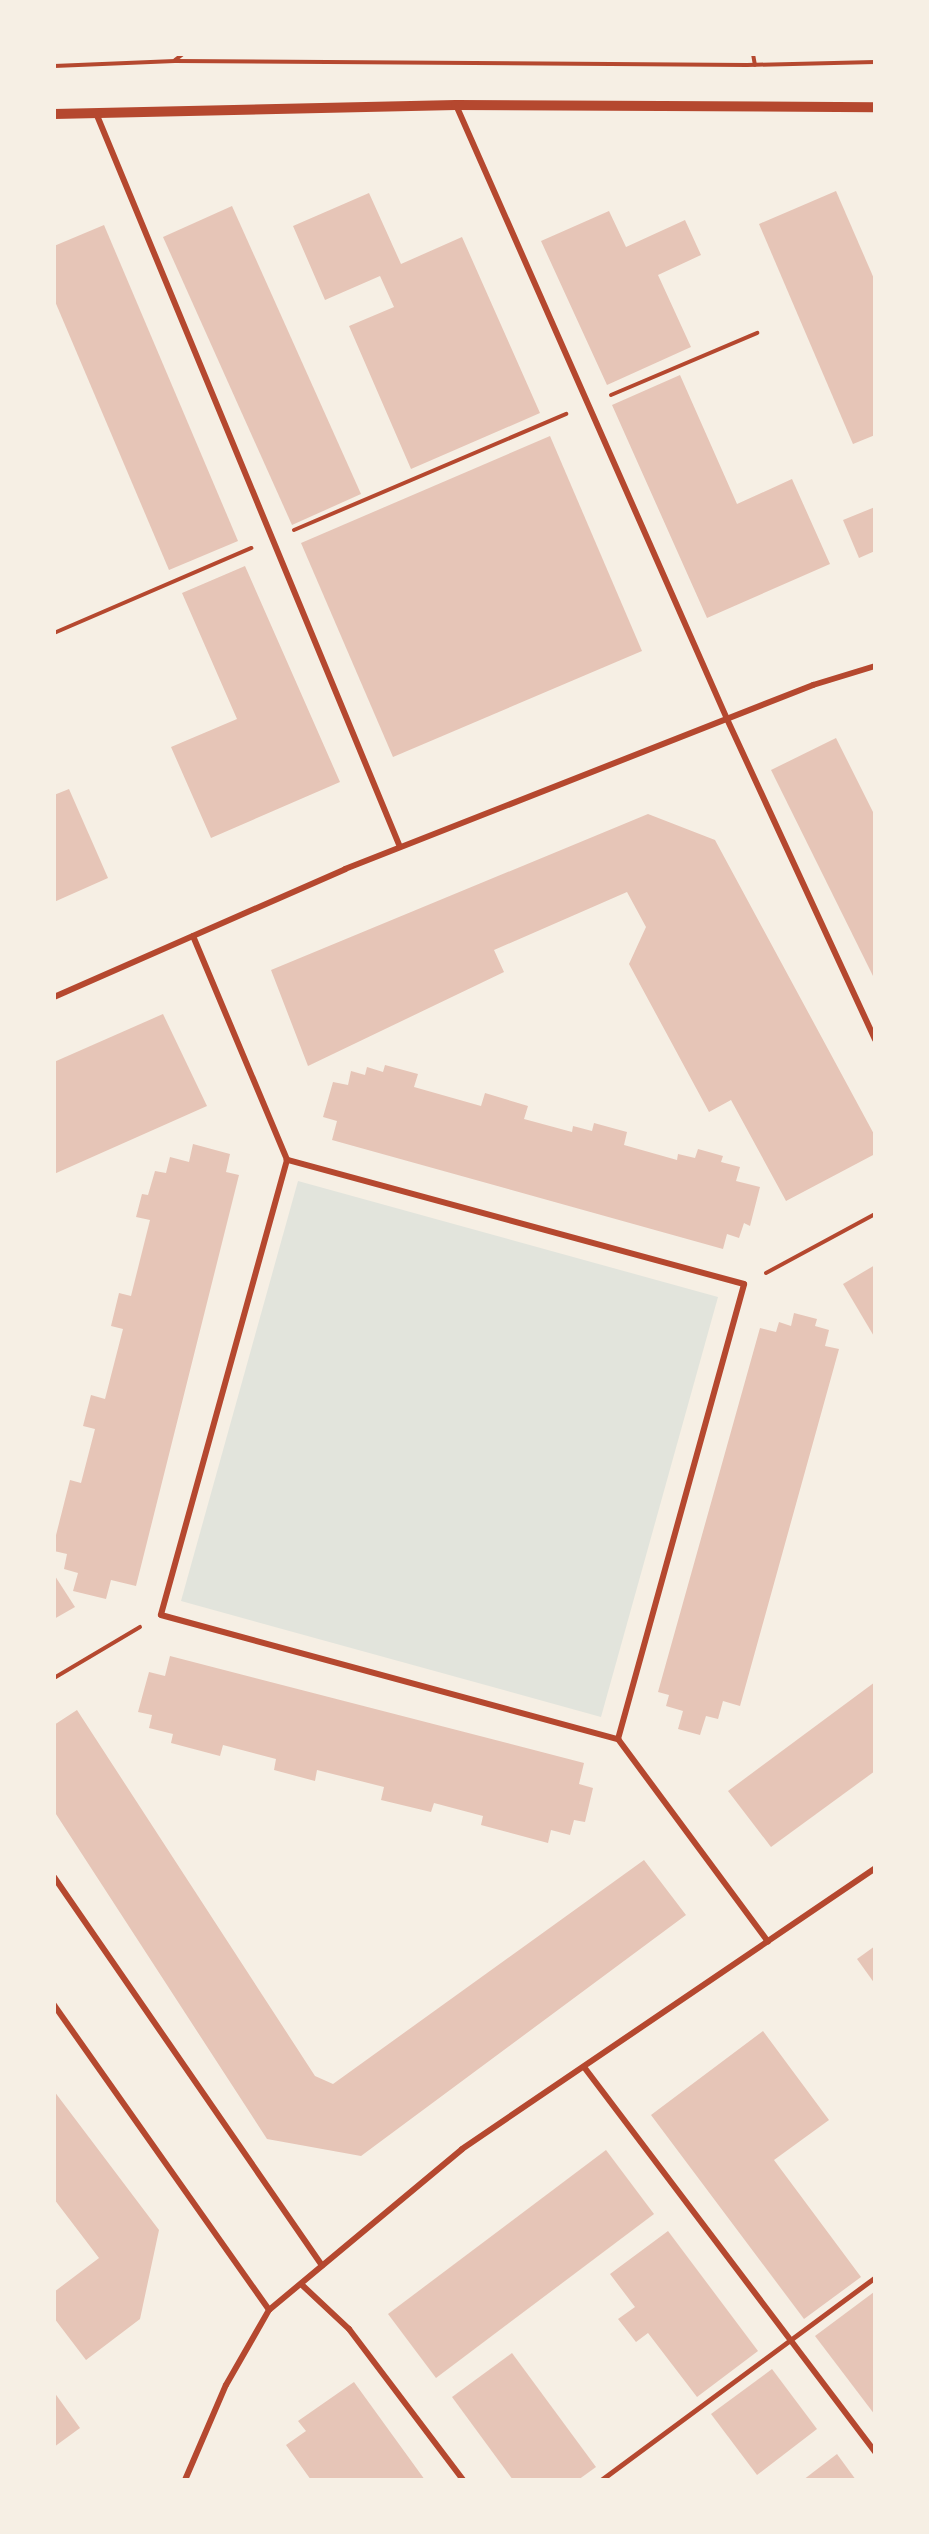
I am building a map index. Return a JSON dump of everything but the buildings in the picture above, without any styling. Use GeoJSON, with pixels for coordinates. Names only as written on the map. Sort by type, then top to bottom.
{"type":"FeatureCollection","features":[{"type":"Feature","properties":{"kind":"street"},"geometry":{"type":"LineString","coordinates":[[456,105],[727,719],[875,1039]]}},
{"type":"Feature","properties":{"kind":"street"},"geometry":{"type":"LineString","coordinates":[[54,114],[456,105],[875,107]]}},
{"type":"Feature","properties":{"kind":"street"},"geometry":{"type":"LineString","coordinates":[[95,112],[400,847]]}},
{"type":"Feature","properties":{"kind":"street"},"geometry":{"type":"LineString","coordinates":[[54,997],[400,847],[727,719],[875,666]]}},
{"type":"Feature","properties":{"kind":"street"},"geometry":{"type":"LineString","coordinates":[[193,936],[287,1160],[161,1614],[618,1739],[768,1942]]}},
{"type":"Feature","properties":{"kind":"street"},"geometry":{"type":"LineString","coordinates":[[287,1160],[744,1284],[618,1739]]}},
{"type":"Feature","properties":{"kind":"street"},"geometry":{"type":"LineString","coordinates":[[185,2480],[226,2385],[269,2310],[462,2149],[875,1868]]}},
{"type":"Feature","properties":{"kind":"street"},"geometry":{"type":"LineString","coordinates":[[54,1877],[322,2266]]}},
{"type":"Feature","properties":{"kind":"street"},"geometry":{"type":"LineString","coordinates":[[54,2005],[269,2310]]}},
{"type":"Feature","properties":{"kind":"street"},"geometry":{"type":"LineString","coordinates":[[584,2067],[875,2452]]}},
{"type":"Feature","properties":{"kind":"street"},"geometry":{"type":"LineString","coordinates":[[601,2480],[875,2277]]}},
{"type":"Feature","properties":{"kind":"street"},"geometry":{"type":"LineString","coordinates":[[301,2284],[350,2330],[463,2480]]}},
{"type":"Feature","properties":{"kind":"path"},"geometry":{"type":"LineString","coordinates":[[175,61],[183,54]]}},
{"type":"Feature","properties":{"kind":"path"},"geometry":{"type":"LineString","coordinates":[[753,54],[755,65]]}},
{"type":"Feature","properties":{"kind":"path"},"geometry":{"type":"LineString","coordinates":[[54,66],[175,61],[755,65],[875,62]]}},
{"type":"Feature","properties":{"kind":"path"},"geometry":{"type":"LineString","coordinates":[[54,633],[757,333]]}},
{"type":"Feature","properties":{"kind":"path"},"geometry":{"type":"LineString","coordinates":[[744,1284],[875,1214]]}},
{"type":"Feature","properties":{"kind":"path"},"geometry":{"type":"LineString","coordinates":[[54,1678],[161,1614]]}},
{"type":"Feature","properties":{"kind":"shaded area"},"geometry":{"type":"Polygon","coordinates":[[[298,1181],[718,1297],[601,1717],[181,1601],[298,1181]]]}}]}
